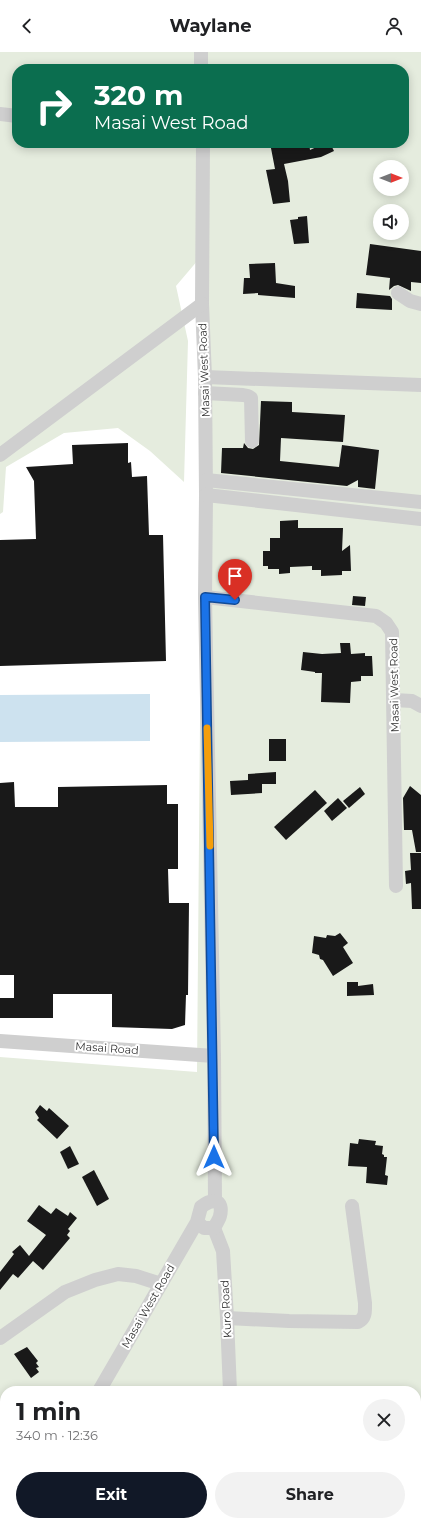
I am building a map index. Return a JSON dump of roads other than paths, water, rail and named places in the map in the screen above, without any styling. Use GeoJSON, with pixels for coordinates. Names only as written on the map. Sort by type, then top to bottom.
{"type":"FeatureCollection","features":[{"type":"Feature","properties":{"kind":"street"},"geometry":{"type":"LineString","coordinates":[[201,52],[201,64]]}},
{"type":"Feature","properties":{"kind":"street"},"geometry":{"type":"LineString","coordinates":[[0,114],[12,115]]}},
{"type":"Feature","properties":{"kind":"street","name":"Masai West Road"},"geometry":{"type":"LineString","coordinates":[[203,148],[202,304],[205,377],[205,597],[214,1056],[215,1200]]}},
{"type":"Feature","properties":{"kind":"street"},"geometry":{"type":"LineString","coordinates":[[398,293],[410,301],[421,304]]}},
{"type":"Feature","properties":{"kind":"street"},"geometry":{"type":"LineString","coordinates":[[0,455],[202,304]]}},
{"type":"Feature","properties":{"kind":"street"},"geometry":{"type":"LineString","coordinates":[[205,377],[421,385]]}},
{"type":"Feature","properties":{"kind":"street"},"geometry":{"type":"LineString","coordinates":[[205,393],[243,395],[252,398],[252,442]]}},
{"type":"Feature","properties":{"kind":"street"},"geometry":{"type":"LineString","coordinates":[[206,480],[421,502]]}},
{"type":"Feature","properties":{"kind":"street"},"geometry":{"type":"LineString","coordinates":[[206,495],[421,519]]}},
{"type":"Feature","properties":{"kind":"street","name":"Masai West Road"},"geometry":{"type":"LineString","coordinates":[[205,597],[376,616],[386,623],[392,632],[396,886]]}},
{"type":"Feature","properties":{"kind":"street"},"geometry":{"type":"LineString","coordinates":[[394,700],[412,701],[421,706]]}},
{"type":"Feature","properties":{"kind":"street","name":"Masai Road"},"geometry":{"type":"LineString","coordinates":[[0,1041],[214,1056]]}},
{"type":"Feature","properties":{"kind":"street"},"geometry":{"type":"LineString","coordinates":[[215,1200],[219,1203],[221,1210],[220,1218],[214,1228],[204,1228],[196,1222],[201,1207],[207,1202],[215,1200]]}},
{"type":"Feature","properties":{"kind":"street"},"geometry":{"type":"LineString","coordinates":[[227,1318],[358,1322],[363,1320],[365,1316],[365,1303],[352,1206]]}},
{"type":"Feature","properties":{"kind":"street","name":"Masai West Road"},"geometry":{"type":"LineString","coordinates":[[102,1386],[196,1222]]}},
{"type":"Feature","properties":{"kind":"street","name":"Kuro Road"},"geometry":{"type":"LineString","coordinates":[[214,1228],[223,1251],[230,1386]]}},
{"type":"Feature","properties":{"kind":"street"},"geometry":{"type":"LineString","coordinates":[[0,1338],[65,1292],[94,1280],[118,1274],[136,1276],[161,1284]]}},
{"type":"Feature","properties":{"kind":"water"},"geometry":{"type":"Polygon","coordinates":[[[150,694],[150,741],[0,742],[0,695],[150,694]]]}}]}
